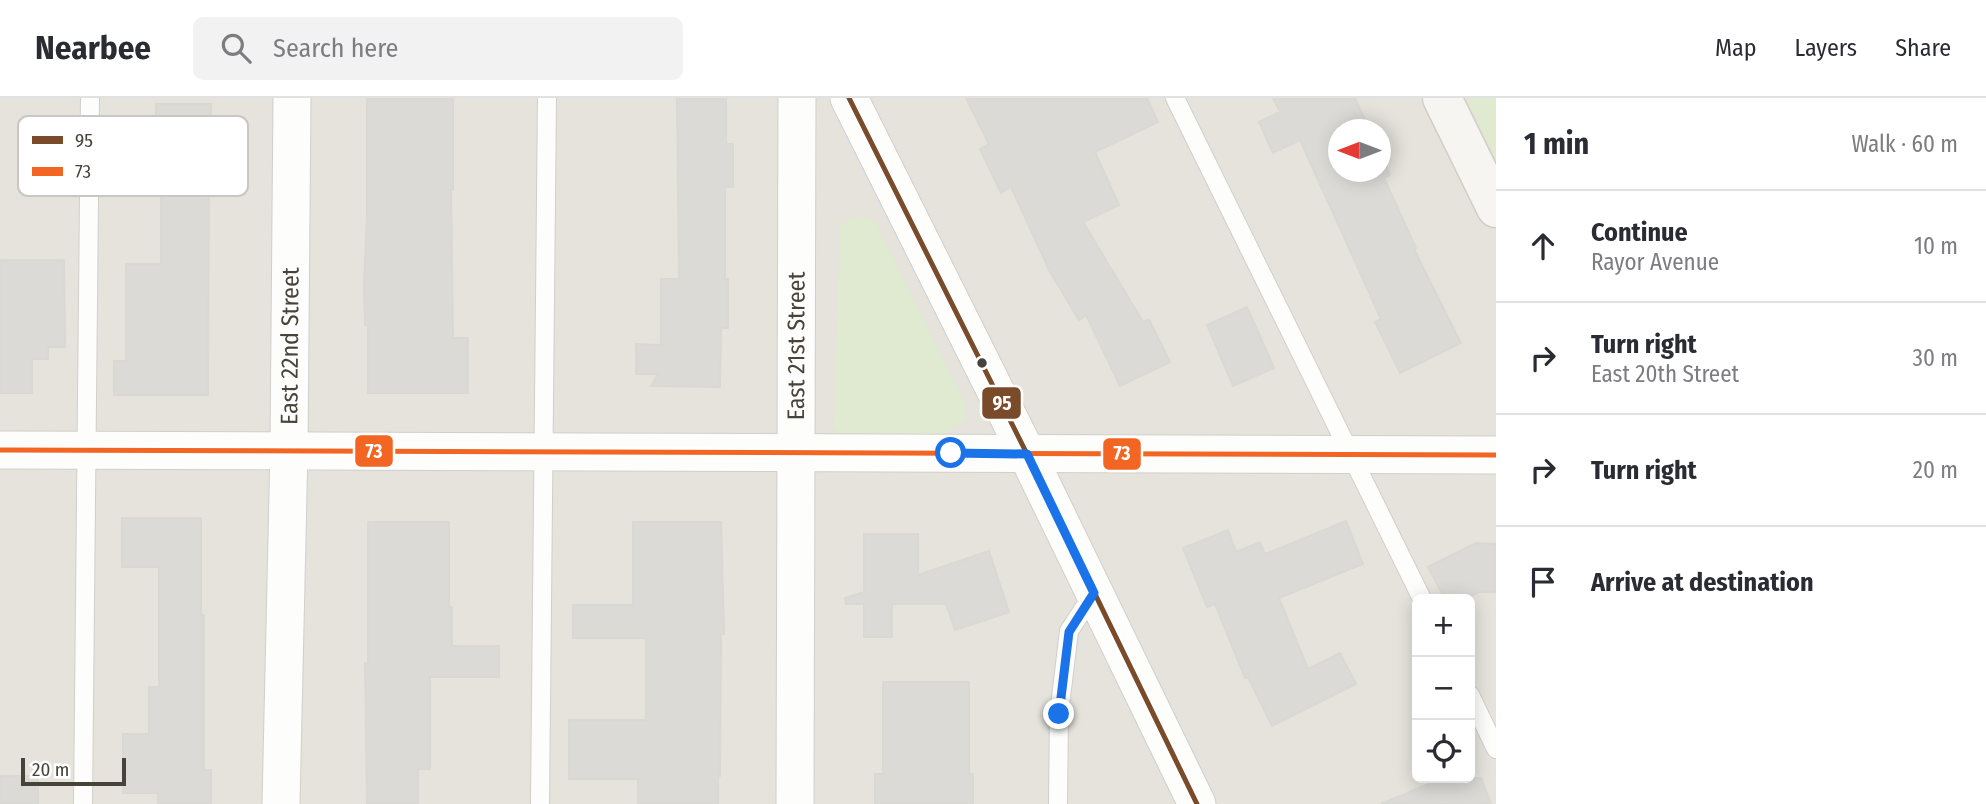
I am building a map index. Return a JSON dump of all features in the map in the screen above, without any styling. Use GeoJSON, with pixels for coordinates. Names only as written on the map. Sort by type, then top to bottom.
{"type":"FeatureCollection","features":[{"type":"Feature","properties":{"kind":"main road"},"geometry":{"type":"LineString","coordinates":[[1442,98],[1496,208]]}},
{"type":"Feature","properties":{"kind":"street","name":"East 22nd Street"},"geometry":{"type":"LineString","coordinates":[[281,804],[289,449],[292,98]]}},
{"type":"Feature","properties":{"kind":"street","name":"East 21st Street"},"geometry":{"type":"LineString","coordinates":[[795,804],[797,98]]}},
{"type":"Feature","properties":{"kind":"street"},"geometry":{"type":"LineString","coordinates":[[849,98],[1027,454],[1197,804]]}},
{"type":"Feature","properties":{"kind":"street"},"geometry":{"type":"LineString","coordinates":[[0,450],[1496,455]]}},
{"type":"Feature","properties":{"kind":"lane"},"geometry":{"type":"LineString","coordinates":[[90,98],[90,116]]}},
{"type":"Feature","properties":{"kind":"lane"},"geometry":{"type":"LineString","coordinates":[[540,804],[547,98]]}},
{"type":"Feature","properties":{"kind":"lane"},"geometry":{"type":"LineString","coordinates":[[1175,98],[1420,594]]}},
{"type":"Feature","properties":{"kind":"lane"},"geometry":{"type":"LineString","coordinates":[[83,804],[89,196]]}},
{"type":"Feature","properties":{"kind":"lane"},"geometry":{"type":"LineString","coordinates":[[1058,804],[1059,714],[1069,632],[1094,593]]}},
{"type":"Feature","properties":{"kind":"lane"},"geometry":{"type":"LineString","coordinates":[[1475,705],[1496,748]]}},
{"type":"Feature","properties":{"kind":"shaded area"},"geometry":{"type":"Polygon","coordinates":[[[0,98],[1496,98],[1496,804],[0,804],[0,98]]]}},
{"type":"Feature","properties":{"kind":"green space"},"geometry":{"type":"Polygon","coordinates":[[[1466,98],[1496,98],[1496,160],[1466,98]]]}},
{"type":"Feature","properties":{"kind":"green space"},"geometry":{"type":"Polygon","coordinates":[[[858,216],[874,220],[965,403],[965,419],[941,437],[843,436],[834,428],[840,224],[858,216]]]}},
{"type":"Feature","properties":{"kind":"building"},"geometry":{"type":"Polygon","coordinates":[[[367,98],[453,98],[453,338],[468,338],[468,393],[368,393],[368,325],[365,325],[364,284],[367,98]]]}},
{"type":"Feature","properties":{"kind":"building"},"geometry":{"type":"Polygon","coordinates":[[[677,98],[726,98],[726,144],[733,144],[733,187],[725,187],[728,328],[721,328],[720,387],[651,386],[658,374],[636,374],[636,344],[661,345],[661,279],[679,279],[677,98]]]}},
{"type":"Feature","properties":{"kind":"building"},"geometry":{"type":"Polygon","coordinates":[[[966,98],[1147,98],[1158,122],[1095,152],[1119,205],[1083,222],[1143,322],[1149,319],[1170,362],[1120,386],[1086,315],[1079,320],[1049,270],[1011,187],[1001,193],[980,149],[989,144],[966,98]]]}},
{"type":"Feature","properties":{"kind":"building"},"geometry":{"type":"Polygon","coordinates":[[[1273,98],[1355,98],[1365,119],[1328,119],[1328,182],[1386,182],[1416,248],[1414,249],[1461,343],[1400,373],[1375,322],[1381,319],[1300,140],[1273,153],[1259,122],[1280,112],[1273,98]]]}},
{"type":"Feature","properties":{"kind":"building"},"geometry":{"type":"Polygon","coordinates":[[[156,104],[211,104],[211,116],[156,116],[156,104]]]}},
{"type":"Feature","properties":{"kind":"building"},"geometry":{"type":"Polygon","coordinates":[[[161,196],[209,196],[208,395],[114,395],[114,361],[126,361],[126,264],[161,264],[161,196]]]}},
{"type":"Feature","properties":{"kind":"building"},"geometry":{"type":"Polygon","coordinates":[[[0,260],[64,260],[65,347],[48,347],[48,359],[32,359],[32,393],[0,393],[0,260]]]}},
{"type":"Feature","properties":{"kind":"building"},"geometry":{"type":"Polygon","coordinates":[[[1247,307],[1274,368],[1233,386],[1207,325],[1247,307]]]}},
{"type":"Feature","properties":{"kind":"building"},"geometry":{"type":"Polygon","coordinates":[[[122,518],[201,518],[204,770],[211,770],[211,804],[158,804],[158,793],[123,793],[123,734],[149,734],[149,687],[159,687],[159,567],[122,567],[122,518]]]}},
{"type":"Feature","properties":{"kind":"building"},"geometry":{"type":"Polygon","coordinates":[[[1346,521],[1363,564],[1279,598],[1308,669],[1340,653],[1356,684],[1272,726],[1248,677],[1245,678],[1215,604],[1207,607],[1183,548],[1228,530],[1236,552],[1260,542],[1265,554],[1346,521]]]}},
{"type":"Feature","properties":{"kind":"building"},"geometry":{"type":"Polygon","coordinates":[[[368,522],[449,522],[452,646],[499,646],[499,677],[430,677],[430,769],[418,769],[418,804],[367,804],[365,663],[368,663],[368,522]]]}},
{"type":"Feature","properties":{"kind":"building"},"geometry":{"type":"Polygon","coordinates":[[[633,522],[721,522],[724,634],[721,634],[718,804],[638,804],[638,779],[569,779],[569,720],[646,720],[646,638],[573,638],[573,605],[633,605],[633,522]]]}},
{"type":"Feature","properties":{"kind":"building"},"geometry":{"type":"Polygon","coordinates":[[[864,534],[918,534],[918,575],[989,551],[1009,612],[955,630],[946,604],[892,604],[892,637],[864,637],[864,604],[846,604],[845,598],[864,592],[864,534]]]}},
{"type":"Feature","properties":{"kind":"building"},"geometry":{"type":"Polygon","coordinates":[[[1476,543],[1496,544],[1496,592],[1442,594],[1428,567],[1476,543]]]}},
{"type":"Feature","properties":{"kind":"building"},"geometry":{"type":"Polygon","coordinates":[[[883,682],[969,682],[969,774],[973,774],[973,804],[875,804],[875,774],[883,774],[883,682]]]}},
{"type":"Feature","properties":{"kind":"building"},"geometry":{"type":"Polygon","coordinates":[[[0,776],[38,776],[38,804],[0,804],[0,776]]]}},
{"type":"Feature","properties":{"kind":"building"},"geometry":{"type":"Polygon","coordinates":[[[1475,778],[1481,778],[1491,804],[1381,804],[1431,783],[1475,783],[1475,778]]]}},
{"type":"Feature","properties":{"kind":"transit line","name":"95"},"geometry":{"type":"LineString","coordinates":[[849,98],[1027,454],[1197,804]]}},
{"type":"Feature","properties":{"kind":"transit line","name":"73"},"geometry":{"type":"LineString","coordinates":[[0,450],[1496,455]]}},
{"type":"Feature","properties":{"kind":"route"},"geometry":{"type":"LineString","coordinates":[[951,453],[1027,454],[1094,593],[1069,632],[1059,714]]}}]}
